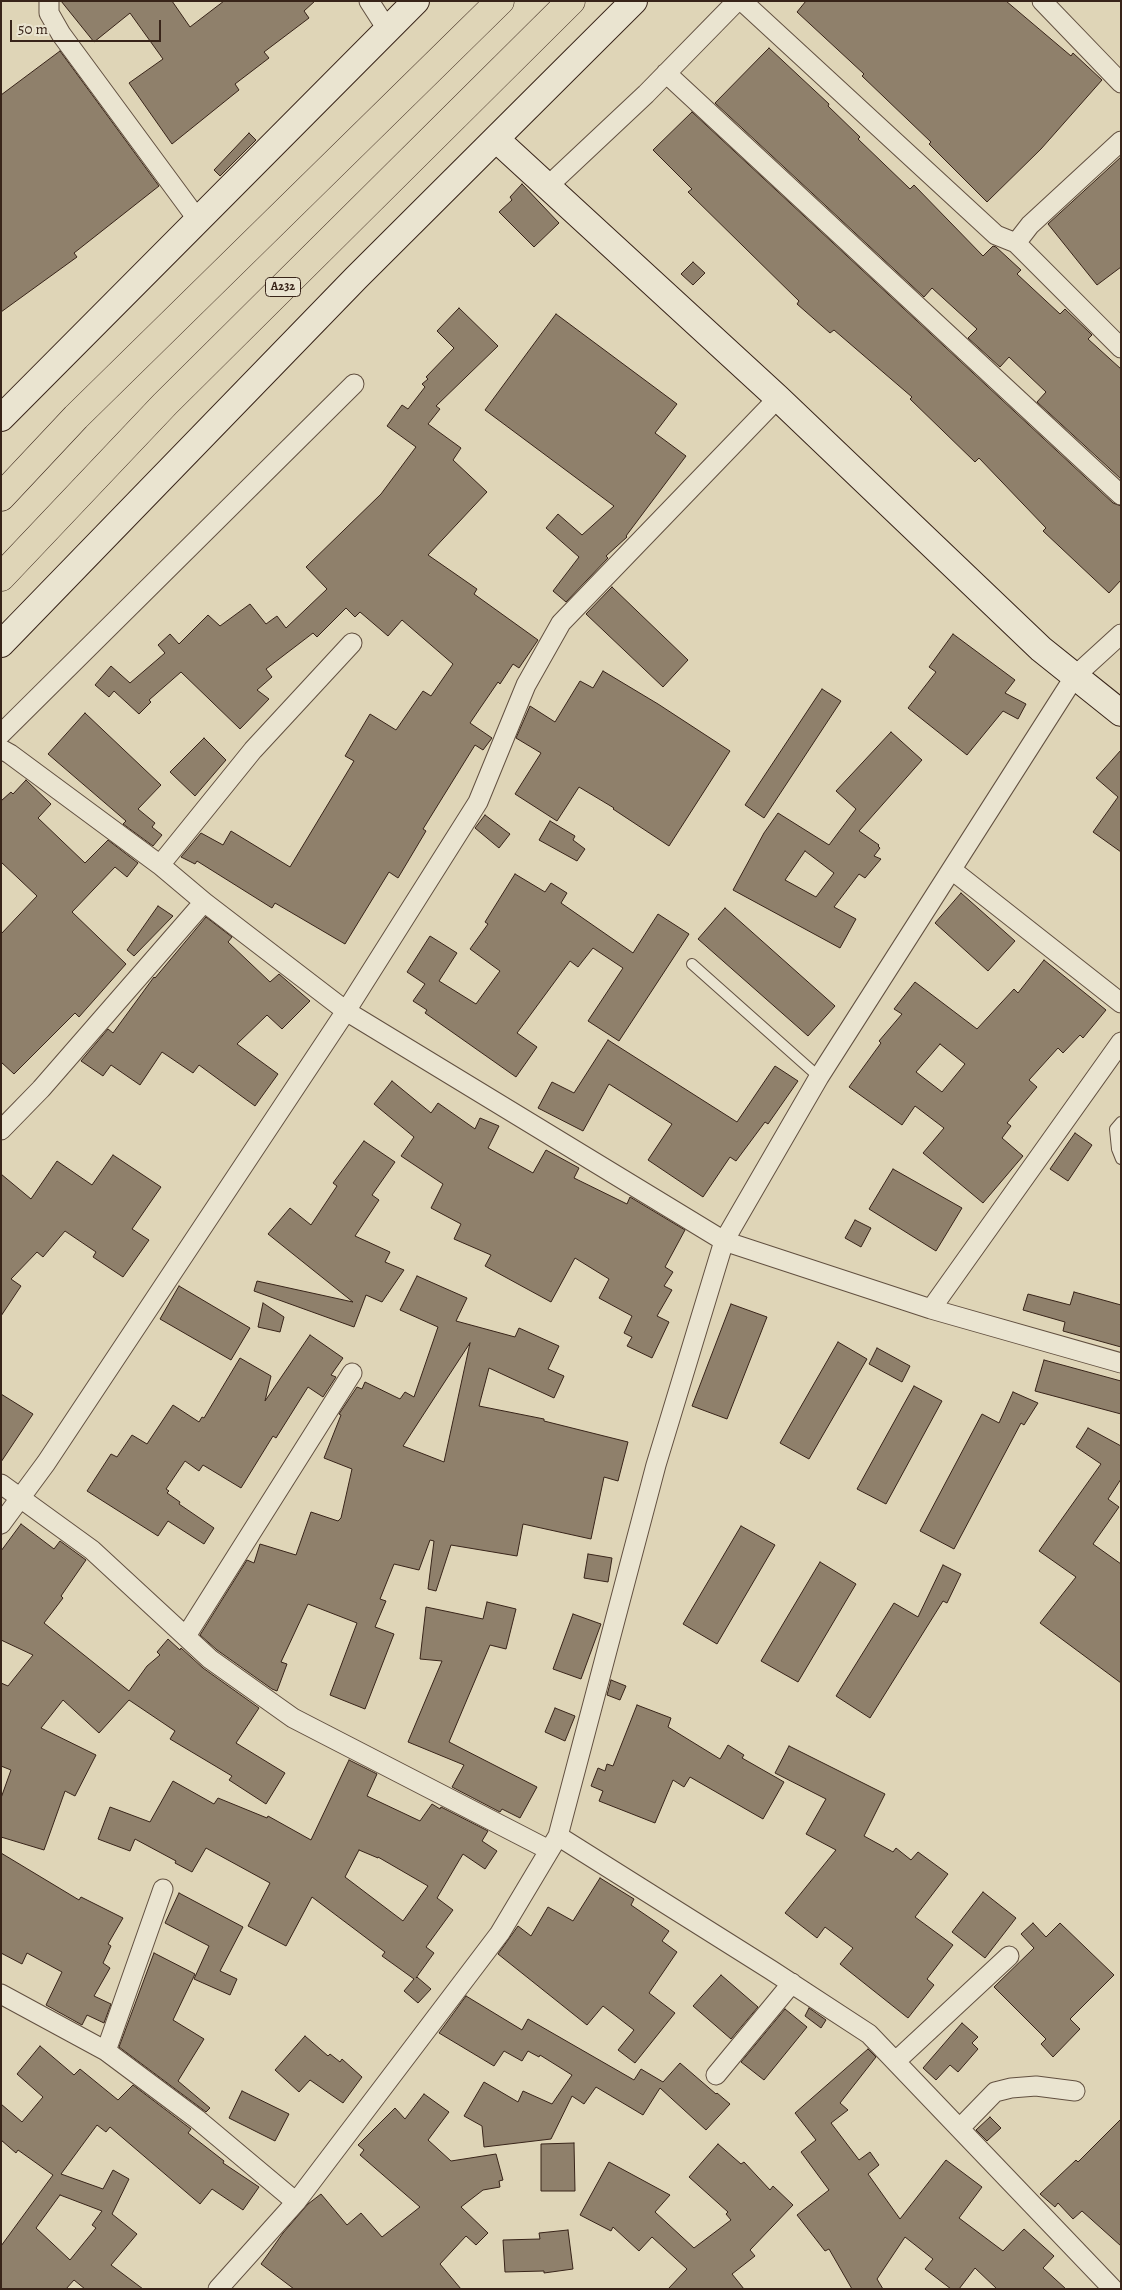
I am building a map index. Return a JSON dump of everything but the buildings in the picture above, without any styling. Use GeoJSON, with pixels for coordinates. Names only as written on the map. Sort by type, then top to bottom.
{"type":"FeatureCollection","features":[{"type":"Feature","properties":{"kind":"highway"},"geometry":{"type":"LineString","coordinates":[[1,497],[76,417],[500,1]]}},
{"type":"Feature","properties":{"kind":"highway","name":"A232"},"geometry":{"type":"LineString","coordinates":[[1,578],[165,404],[571,1]]}},
{"type":"Feature","properties":{"kind":"main road"},"geometry":{"type":"LineString","coordinates":[[1,418],[416,1]]}},
{"type":"Feature","properties":{"kind":"main road"},"geometry":{"type":"LineString","coordinates":[[1,644],[356,278],[634,1]]}},
{"type":"Feature","properties":{"kind":"main road"},"geometry":{"type":"LineString","coordinates":[[496,139],[778,398],[1041,649],[1121,713]]}},
{"type":"Feature","properties":{"kind":"street"},"geometry":{"type":"LineString","coordinates":[[49,1],[49,14],[61,34],[198,220]]}},
{"type":"Feature","properties":{"kind":"street"},"geometry":{"type":"LineString","coordinates":[[369,1],[387,30]]}},
{"type":"Feature","properties":{"kind":"street"},"geometry":{"type":"LineString","coordinates":[[548,186],[666,73],[737,1]]}},
{"type":"Feature","properties":{"kind":"street"},"geometry":{"type":"LineString","coordinates":[[742,1],[996,235],[1016,243],[1121,348]]}},
{"type":"Feature","properties":{"kind":"street"},"geometry":{"type":"LineString","coordinates":[[1042,1],[1121,83]]}},
{"type":"Feature","properties":{"kind":"street"},"geometry":{"type":"LineString","coordinates":[[666,73],[1121,495]]}},
{"type":"Feature","properties":{"kind":"street"},"geometry":{"type":"LineString","coordinates":[[1016,243],[1030,225],[1121,140]]}},
{"type":"Feature","properties":{"kind":"street"},"geometry":{"type":"LineString","coordinates":[[1,734],[354,384]]}},
{"type":"Feature","properties":{"kind":"street"},"geometry":{"type":"LineString","coordinates":[[1,1524],[46,1463],[346,1011],[478,802],[526,685],[561,623],[778,398]]}},
{"type":"Feature","properties":{"kind":"street"},"geometry":{"type":"LineString","coordinates":[[221,2287],[296,2202],[500,1932],[554,1843],[656,1466],[724,1240],[819,1077],[1075,676],[1121,634]]}},
{"type":"Feature","properties":{"kind":"street"},"geometry":{"type":"LineString","coordinates":[[160,865],[253,750],[352,643]]}},
{"type":"Feature","properties":{"kind":"street"},"geometry":{"type":"LineString","coordinates":[[1,749],[160,865],[204,902],[346,1011],[724,1240],[931,1309],[1121,1363]]}},
{"type":"Feature","properties":{"kind":"street"},"geometry":{"type":"LineString","coordinates":[[952,870],[1121,1003]]}},
{"type":"Feature","properties":{"kind":"street"},"geometry":{"type":"LineString","coordinates":[[1,1130],[41,1089],[204,902]]}},
{"type":"Feature","properties":{"kind":"street"},"geometry":{"type":"LineString","coordinates":[[931,1309],[1121,1042]]}},
{"type":"Feature","properties":{"kind":"street"},"geometry":{"type":"LineString","coordinates":[[186,1636],[352,1373]]}},
{"type":"Feature","properties":{"kind":"street"},"geometry":{"type":"LineString","coordinates":[[1,1484],[92,1550],[210,1660],[293,1718],[554,1843],[792,1983],[869,2034],[896,2060],[1113,2289]]}},
{"type":"Feature","properties":{"kind":"street"},"geometry":{"type":"LineString","coordinates":[[106,2052],[163,1889]]}},
{"type":"Feature","properties":{"kind":"street"},"geometry":{"type":"LineString","coordinates":[[896,2060],[1009,1956]]}},
{"type":"Feature","properties":{"kind":"street"},"geometry":{"type":"LineString","coordinates":[[716,2075],[792,1983]]}},
{"type":"Feature","properties":{"kind":"street"},"geometry":{"type":"LineString","coordinates":[[1,1994],[106,2052],[197,2119],[296,2202]]}},
{"type":"Feature","properties":{"kind":"street"},"geometry":{"type":"LineString","coordinates":[[960,2128],[995,2092],[1011,2088],[1036,2086],[1075,2091]]}},
{"type":"Feature","properties":{"kind":"lane"},"geometry":{"type":"LineString","coordinates":[[692,964],[819,1077]]}},
{"type":"Feature","properties":{"kind":"lane"},"geometry":{"type":"LineString","coordinates":[[1121,1122],[1116,1128],[1117,1149],[1121,1159]]}}]}
